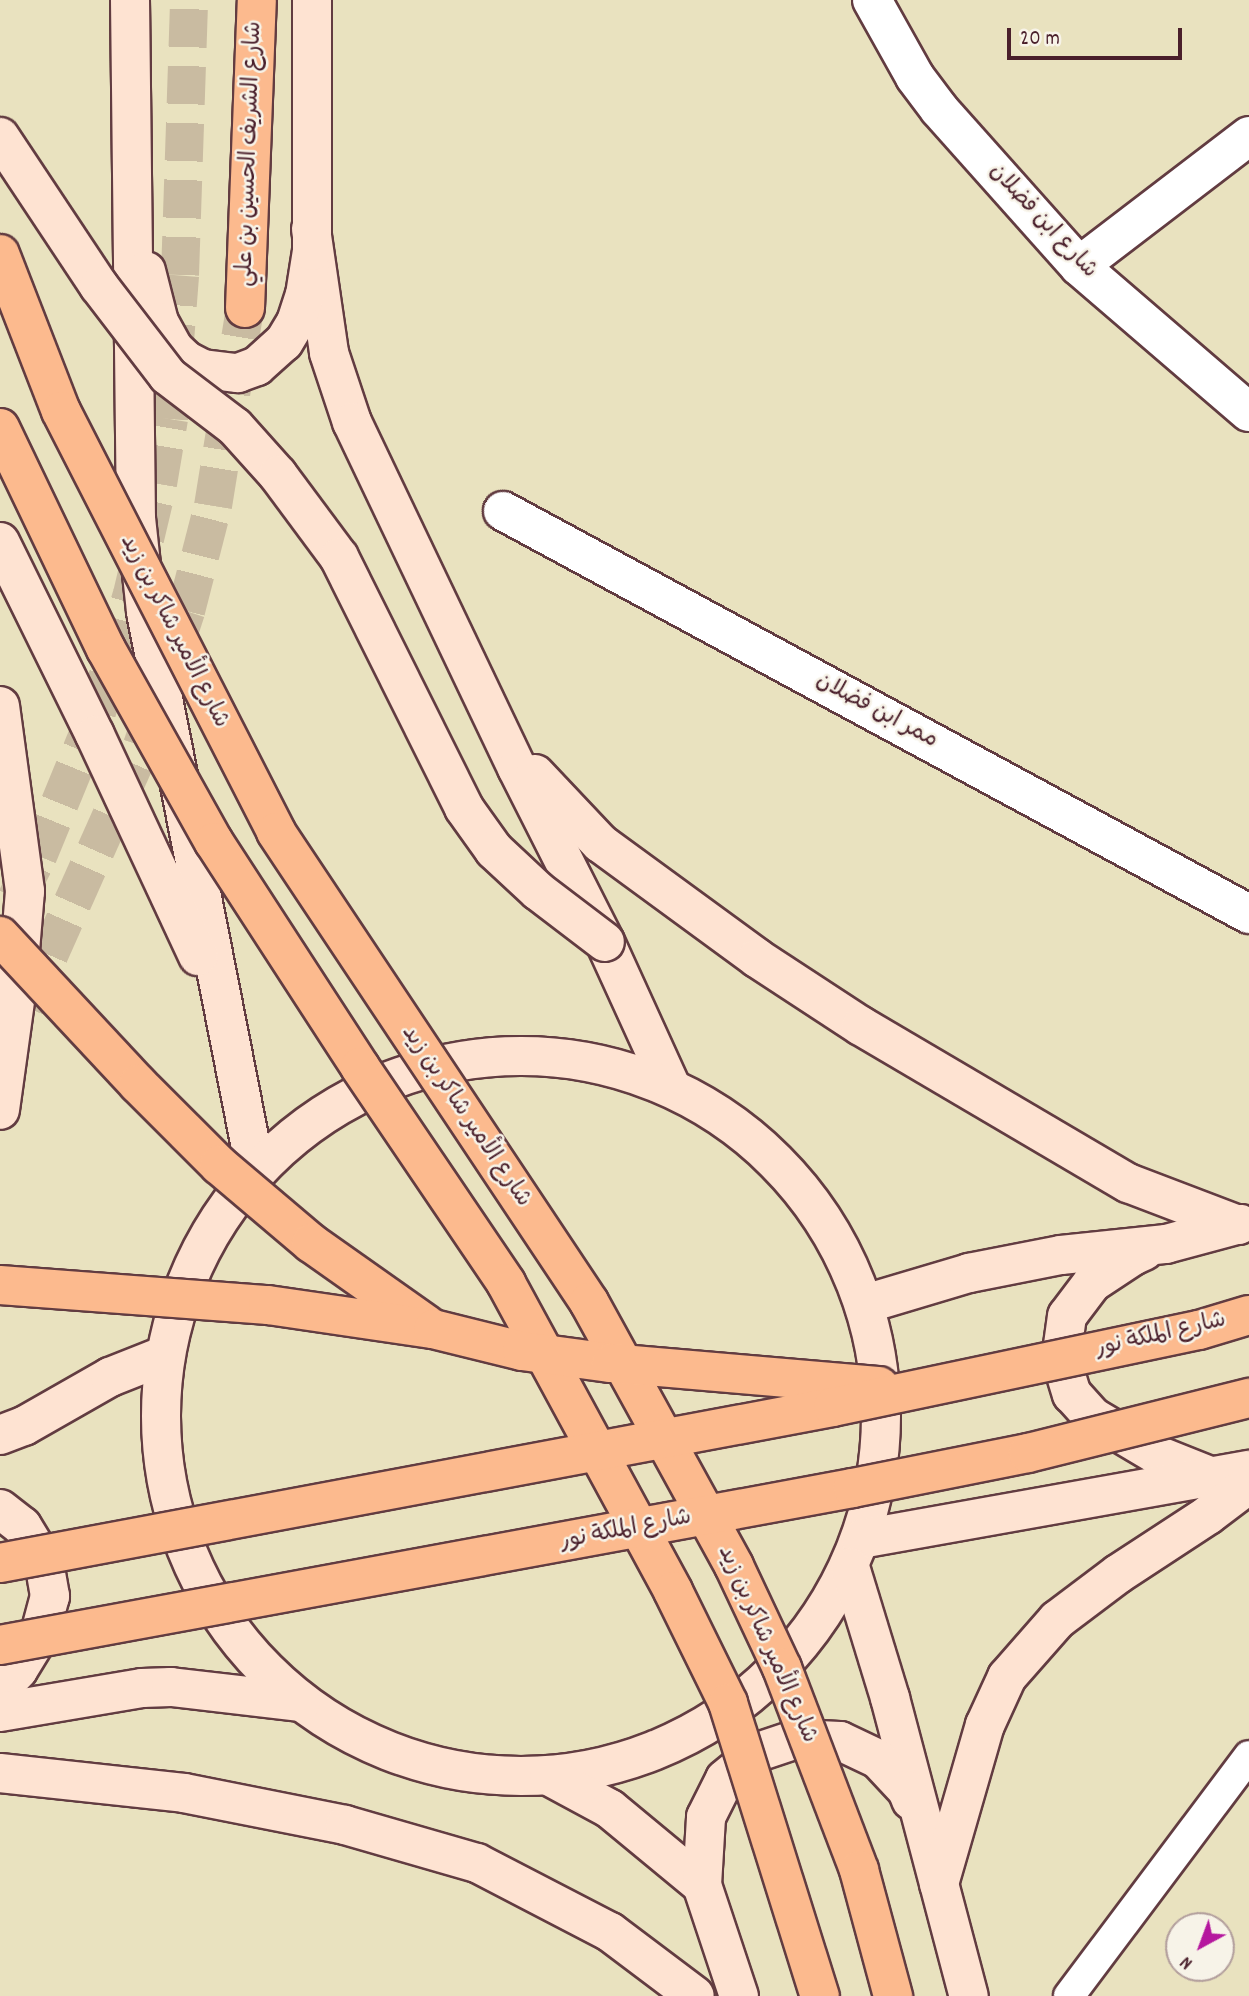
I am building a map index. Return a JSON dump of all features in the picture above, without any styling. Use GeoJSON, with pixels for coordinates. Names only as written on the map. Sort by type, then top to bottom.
{"type":"FeatureCollection","features":[{"type":"Feature","properties":{"kind":"main road"},"geometry":{"type":"LineString","coordinates":[[130,0],[136,518],[146,612],[255,1168]]}},
{"type":"Feature","properties":{"kind":"main road","name":"شارع الشريف الحسين بن علي"},"geometry":{"type":"LineString","coordinates":[[245,308],[257,0]]}},
{"type":"Feature","properties":{"kind":"main road"},"geometry":{"type":"LineString","coordinates":[[133,229],[159,322],[174,349],[187,361],[203,369],[237,373],[257,366],[284,342],[296,321],[308,276],[311,229],[312,0]]}},
{"type":"Feature","properties":{"kind":"main road"},"geometry":{"type":"LineString","coordinates":[[0,137],[99,286],[168,376],[234,427],[278,475],[340,557],[464,808],[494,850],[538,891],[605,942]]}},
{"type":"Feature","properties":{"kind":"main road"},"geometry":{"type":"LineString","coordinates":[[311,229],[329,353],[352,422],[605,942],[671,1087]]}},
{"type":"Feature","properties":{"kind":"main road","name":"شارع الأمير شاكر بن زيد"},"geometry":{"type":"LineString","coordinates":[[0,254],[61,411],[276,832],[589,1303],[734,1566],[782,1668],[859,1870],[893,1996]]}},
{"type":"Feature","properties":{"kind":"main road"},"geometry":{"type":"LineString","coordinates":[[0,428],[106,649],[214,842],[360,1068],[506,1283],[673,1591],[728,1703],[820,1996]]}},
{"type":"Feature","properties":{"kind":"main road"},"geometry":{"type":"LineString","coordinates":[[0,542],[95,735],[224,1012]]}},
{"type":"Feature","properties":{"kind":"main road"},"geometry":{"type":"LineString","coordinates":[[0,706],[25,891],[17,987],[0,1110]]}},
{"type":"Feature","properties":{"kind":"main road"},"geometry":{"type":"LineString","coordinates":[[504,738],[600,843],[757,958],[861,1026],[1128,1183],[1243,1224]]}},
{"type":"Feature","properties":{"kind":"main road"},"geometry":{"type":"LineString","coordinates":[[0,936],[138,1084],[219,1165],[311,1243],[433,1329]]}},
{"type":"Feature","properties":{"kind":"main road"},"geometry":{"type":"LineString","coordinates":[[562,1056],[671,1087],[734,1125],[790,1175],[834,1236],[864,1304],[878,1362],[883,1422],[877,1482],[855,1553],[799,1648],[728,1712],[643,1756],[549,1776],[483,1775],[418,1762],[357,1738],[301,1702],[245,1648],[200,1583],[171,1511],[159,1433],[163,1356],[182,1287],[207,1235],[255,1168],[344,1098],[449,1060],[562,1056]]}},
{"type":"Feature","properties":{"kind":"main road"},"geometry":{"type":"LineString","coordinates":[[1238,1478],[1157,1455],[1093,1416],[1072,1394],[1061,1359],[1067,1316],[1092,1283],[1133,1256],[1166,1244],[1243,1224]]}},
{"type":"Feature","properties":{"kind":"main road"},"geometry":{"type":"LineString","coordinates":[[864,1304],[982,1270],[1061,1255],[1166,1244]]}},
{"type":"Feature","properties":{"kind":"main road"},"geometry":{"type":"LineString","coordinates":[[0,1285],[268,1305],[433,1329],[522,1351],[611,1363],[919,1389]]}},
{"type":"Feature","properties":{"kind":"main road","name":"شارع الملكة نور"},"geometry":{"type":"LineString","coordinates":[[0,1563],[919,1389],[1199,1329],[1249,1315]]}},
{"type":"Feature","properties":{"kind":"main road"},"geometry":{"type":"LineString","coordinates":[[0,1435],[24,1426],[110,1377],[163,1356]]}},
{"type":"Feature","properties":{"kind":"main road","name":"شارع الملكة نور"},"geometry":{"type":"LineString","coordinates":[[0,1645],[853,1488],[1028,1453],[1249,1398]]}},
{"type":"Feature","properties":{"kind":"main road"},"geometry":{"type":"LineString","coordinates":[[855,1553],[1238,1478]]}},
{"type":"Feature","properties":{"kind":"main road"},"geometry":{"type":"LineString","coordinates":[[939,1885],[985,1725],[1007,1677],[1057,1620],[1118,1574],[1208,1515],[1238,1478]]}},
{"type":"Feature","properties":{"kind":"main road"},"geometry":{"type":"LineString","coordinates":[[0,1509],[22,1526],[44,1562],[50,1596],[40,1634],[18,1670],[0,1689]]}},
{"type":"Feature","properties":{"kind":"main road"},"geometry":{"type":"LineString","coordinates":[[855,1553],[968,1996]]}},
{"type":"Feature","properties":{"kind":"main road"},"geometry":{"type":"LineString","coordinates":[[0,1712],[142,1688],[171,1688],[301,1702]]}},
{"type":"Feature","properties":{"kind":"main road"},"geometry":{"type":"LineString","coordinates":[[739,1996],[702,1885],[706,1817],[725,1779],[758,1752],[797,1739],[839,1741],[878,1759],[907,1790],[923,1828]]}},
{"type":"Feature","properties":{"kind":"main road"},"geometry":{"type":"LineString","coordinates":[[0,1773],[198,1795],[345,1825],[477,1863],[610,1931],[695,1996]]}},
{"type":"Feature","properties":{"kind":"main road"},"geometry":{"type":"LineString","coordinates":[[549,1776],[610,1809],[702,1885]]}},
{"type":"Feature","properties":{"kind":"street","name":"شارع ابن فضلان"},"geometry":{"type":"LineString","coordinates":[[872,0],[909,68],[939,109],[1079,266],[1249,412]]}},
{"type":"Feature","properties":{"kind":"street"},"geometry":{"type":"LineString","coordinates":[[1079,266],[1249,136]]}},
{"type":"Feature","properties":{"kind":"street","name":"ممر ابن فضلان"},"geometry":{"type":"LineString","coordinates":[[503,511],[1249,914]]}},
{"type":"Feature","properties":{"kind":"lane"},"geometry":{"type":"LineString","coordinates":[[1069,1996],[1249,1756]]}},
{"type":"Feature","properties":{"kind":"tunnel"},"geometry":{"type":"LineString","coordinates":[[16,899],[38,856],[97,712],[132,594],[158,484],[169,419],[180,275],[189,0]]}},
{"type":"Feature","properties":{"kind":"tunnel"},"geometry":{"type":"LineString","coordinates":[[26,1007],[142,746],[186,611],[213,506],[245,308]]}}]}
